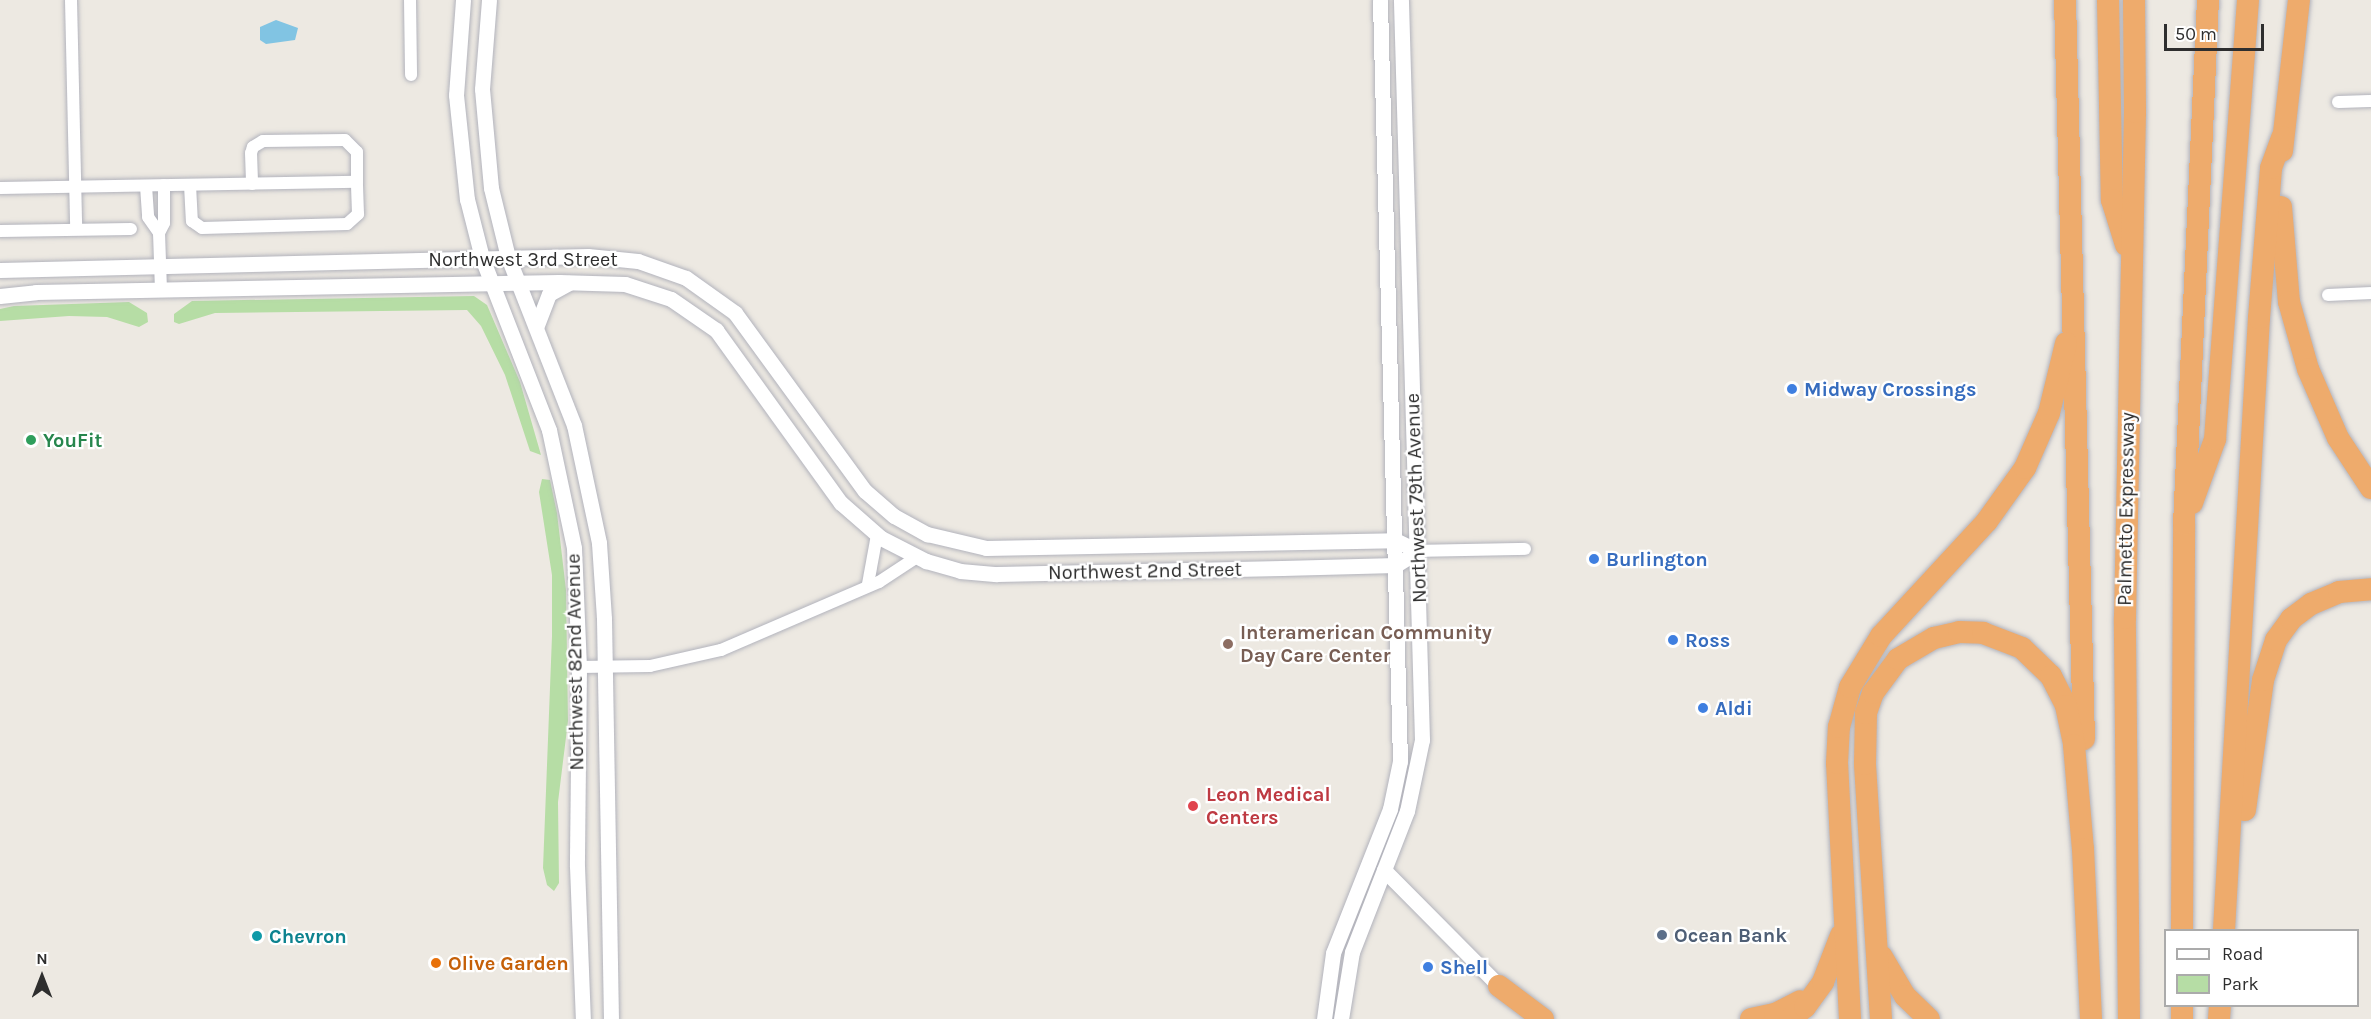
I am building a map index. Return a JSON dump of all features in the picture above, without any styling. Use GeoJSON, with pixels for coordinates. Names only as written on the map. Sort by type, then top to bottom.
{"type":"FeatureCollection","features":[{"type":"Feature","properties":{"kind":"highway"},"geometry":{"type":"LineString","coordinates":[[2065,0],[2084,711],[2083,849]]}},
{"type":"Feature","properties":{"kind":"highway"},"geometry":{"type":"LineString","coordinates":[[2108,0],[2112,200],[2132,262]]}},
{"type":"Feature","properties":{"kind":"highway","name":"Palmetto Expressway"},"geometry":{"type":"LineString","coordinates":[[2129,1015],[2125,596],[2132,262],[2134,0]]}},
{"type":"Feature","properties":{"kind":"highway"},"geometry":{"type":"LineString","coordinates":[[2182,929],[2184,524],[2208,0]]}},
{"type":"Feature","properties":{"kind":"highway"},"geometry":{"type":"LineString","coordinates":[[2184,524],[2215,439],[2248,0]]}},
{"type":"Feature","properties":{"kind":"highway"},"geometry":{"type":"LineString","coordinates":[[2299,0],[2282,137],[2283,265],[2297,336],[2338,438],[2371,488]]}},
{"type":"Feature","properties":{"kind":"highway"},"geometry":{"type":"LineString","coordinates":[[2224,929],[2260,297],[2271,168],[2282,137]]}},
{"type":"Feature","properties":{"kind":"highway"},"geometry":{"type":"LineString","coordinates":[[1850,1019],[1837,763],[1839,727],[1850,687],[1881,636],[1987,521],[2025,468],[2049,412],[2072,306]]}},
{"type":"Feature","properties":{"kind":"highway"},"geometry":{"type":"LineString","coordinates":[[2226,897],[2239,851],[2263,680],[2276,640],[2291,619],[2318,601],[2339,592],[2371,589]]}},
{"type":"Feature","properties":{"kind":"highway"},"geometry":{"type":"LineString","coordinates":[[1881,1019],[1865,764],[1866,713],[1885,673],[1912,648],[1942,636],[1983,633],[2022,648],[2051,676],[2072,725],[2083,849],[2091,1015]]}},
{"type":"Feature","properties":{"kind":"highway"},"geometry":{"type":"LineString","coordinates":[[1790,1019],[1805,1007],[1830,969],[1845,920]]}},
{"type":"Feature","properties":{"kind":"highway"},"geometry":{"type":"LineString","coordinates":[[1878,949],[1905,996],[1929,1019]]}},
{"type":"Feature","properties":{"kind":"highway"},"geometry":{"type":"LineString","coordinates":[[1499,986],[1543,1019]]}},
{"type":"Feature","properties":{"kind":"highway"},"geometry":{"type":"LineString","coordinates":[[1751,1019],[1775,1014],[1817,991]]}},
{"type":"Feature","properties":{"kind":"street"},"geometry":{"type":"LineString","coordinates":[[71,0],[76,229]]}},
{"type":"Feature","properties":{"kind":"street"},"geometry":{"type":"LineString","coordinates":[[410,0],[411,75]]}},
{"type":"Feature","properties":{"kind":"street","name":"Northwest 82nd Avenue"},"geometry":{"type":"LineString","coordinates":[[463,0],[456,71],[459,146],[482,258],[538,398],[558,464],[576,573],[579,667],[577,867],[583,1019]]}},
{"type":"Feature","properties":{"kind":"street","name":"Northwest 82nd Avenue"},"geometry":{"type":"LineString","coordinates":[[489,0],[482,64],[484,138],[508,257],[537,325],[574,425],[593,503],[602,569],[611,1019]]}},
{"type":"Feature","properties":{"kind":"street","name":"Northwest 79th Avenue"},"geometry":{"type":"LineString","coordinates":[[1324,1019],[1332,958],[1390,809],[1399,776],[1396,565],[1380,0]]}},
{"type":"Feature","properties":{"kind":"street","name":"Northwest 79th Avenue"},"geometry":{"type":"LineString","coordinates":[[1341,1019],[1352,952],[1407,811],[1422,747],[1401,0]]}},
{"type":"Feature","properties":{"kind":"street"},"geometry":{"type":"LineString","coordinates":[[1382,74],[1403,76]]}},
{"type":"Feature","properties":{"kind":"street"},"geometry":{"type":"LineString","coordinates":[[2338,102],[2371,101]]}},
{"type":"Feature","properties":{"kind":"street"},"geometry":{"type":"LineString","coordinates":[[190,185],[192,220],[196,226],[213,228],[347,224],[358,214],[357,152],[351,142],[310,140],[257,143],[251,153],[252,184]]}},
{"type":"Feature","properties":{"kind":"street"},"geometry":{"type":"LineString","coordinates":[[0,188],[357,182]]}},
{"type":"Feature","properties":{"kind":"street"},"geometry":{"type":"LineString","coordinates":[[161,290],[159,233],[164,223],[164,185]]}},
{"type":"Feature","properties":{"kind":"street"},"geometry":{"type":"LineString","coordinates":[[146,186],[148,217],[159,233]]}},
{"type":"Feature","properties":{"kind":"street"},"geometry":{"type":"LineString","coordinates":[[0,231],[131,229]]}},
{"type":"Feature","properties":{"kind":"street","name":"Northwest 3rd Street"},"geometry":{"type":"LineString","coordinates":[[0,270],[160,264],[508,257],[624,258],[673,272],[706,289],[750,329],[865,491],[894,516],[927,534]]}},
{"type":"Feature","properties":{"kind":"street"},"geometry":{"type":"LineString","coordinates":[[537,325],[549,294],[572,282]]}},
{"type":"Feature","properties":{"kind":"street","name":"Northwest 3rd Street"},"geometry":{"type":"LineString","coordinates":[[5,295],[572,282],[642,288],[679,303],[707,322],[739,357],[842,503],[877,535]]}},
{"type":"Feature","properties":{"kind":"street"},"geometry":{"type":"LineString","coordinates":[[2328,295],[2371,293]]}},
{"type":"Feature","properties":{"kind":"street","name":"Northwest 2nd Street"},"geometry":{"type":"LineString","coordinates":[[927,534],[960,544],[993,548],[1395,540],[1418,551],[1524,549]]}},
{"type":"Feature","properties":{"kind":"street"},"geometry":{"type":"LineString","coordinates":[[868,584],[877,535]]}},
{"type":"Feature","properties":{"kind":"street","name":"Northwest 2nd Street"},"geometry":{"type":"LineString","coordinates":[[877,535],[917,557],[960,571],[997,574],[1396,565]]}},
{"type":"Feature","properties":{"kind":"street"},"geometry":{"type":"LineString","coordinates":[[1396,565],[1418,551]]}},
{"type":"Feature","properties":{"kind":"street"},"geometry":{"type":"LineString","coordinates":[[579,667],[650,666],[708,654],[868,584],[879,582],[917,557]]}},
{"type":"Feature","properties":{"kind":"street"},"geometry":{"type":"LineString","coordinates":[[1384,870],[1499,986]]}},
{"type":"Feature","properties":{"kind":"street"},"geometry":{"type":"LineString","coordinates":[[1357,890],[1375,892]]}},
{"type":"Feature","properties":{"kind":"green space"},"geometry":{"type":"Polygon","coordinates":[[[474,296],[487,305],[520,382],[541,455],[530,451],[505,375],[481,326],[467,310],[215,313],[179,324],[174,322],[174,314],[192,301],[474,296]]]}},
{"type":"Feature","properties":{"kind":"green space"},"geometry":{"type":"Polygon","coordinates":[[[129,302],[147,313],[148,322],[139,327],[107,317],[69,316],[0,321],[0,309],[14,306],[129,302]]]}},
{"type":"Feature","properties":{"kind":"green space"},"geometry":{"type":"Polygon","coordinates":[[[542,479],[550,480],[557,513],[566,590],[568,721],[558,802],[559,883],[554,891],[547,885],[543,868],[552,636],[552,575],[539,492],[542,479]]]}},
{"type":"Feature","properties":{"kind":"water"},"geometry":{"type":"Polygon","coordinates":[[[276,20],[298,28],[295,40],[266,44],[260,40],[260,27],[276,20]]]}},
{"type":"Feature","properties":{"kind":"place","name":"Midway Crossings"},"geometry":{"type":"Point","coordinates":[1792,389]}},
{"type":"Feature","properties":{"kind":"place","name":"YouFit"},"geometry":{"type":"Point","coordinates":[31,440]}},
{"type":"Feature","properties":{"kind":"place","name":"Burlington"},"geometry":{"type":"Point","coordinates":[1594,559]}},
{"type":"Feature","properties":{"kind":"place","name":"Ross"},"geometry":{"type":"Point","coordinates":[1673,640]}},
{"type":"Feature","properties":{"kind":"place","name":"Interamerican Community Day Care Center"},"geometry":{"type":"Point","coordinates":[1228,644]}},
{"type":"Feature","properties":{"kind":"place","name":"Aldi"},"geometry":{"type":"Point","coordinates":[1703,708]}},
{"type":"Feature","properties":{"kind":"place","name":"Leon Medical Centers"},"geometry":{"type":"Point","coordinates":[1193,806]}},
{"type":"Feature","properties":{"kind":"place","name":"Ocean Bank"},"geometry":{"type":"Point","coordinates":[1662,935]}},
{"type":"Feature","properties":{"kind":"place","name":"Chevron"},"geometry":{"type":"Point","coordinates":[257,936]}},
{"type":"Feature","properties":{"kind":"place","name":"Olive Garden"},"geometry":{"type":"Point","coordinates":[436,963]}},
{"type":"Feature","properties":{"kind":"place","name":"Shell"},"geometry":{"type":"Point","coordinates":[1428,967]}}]}
